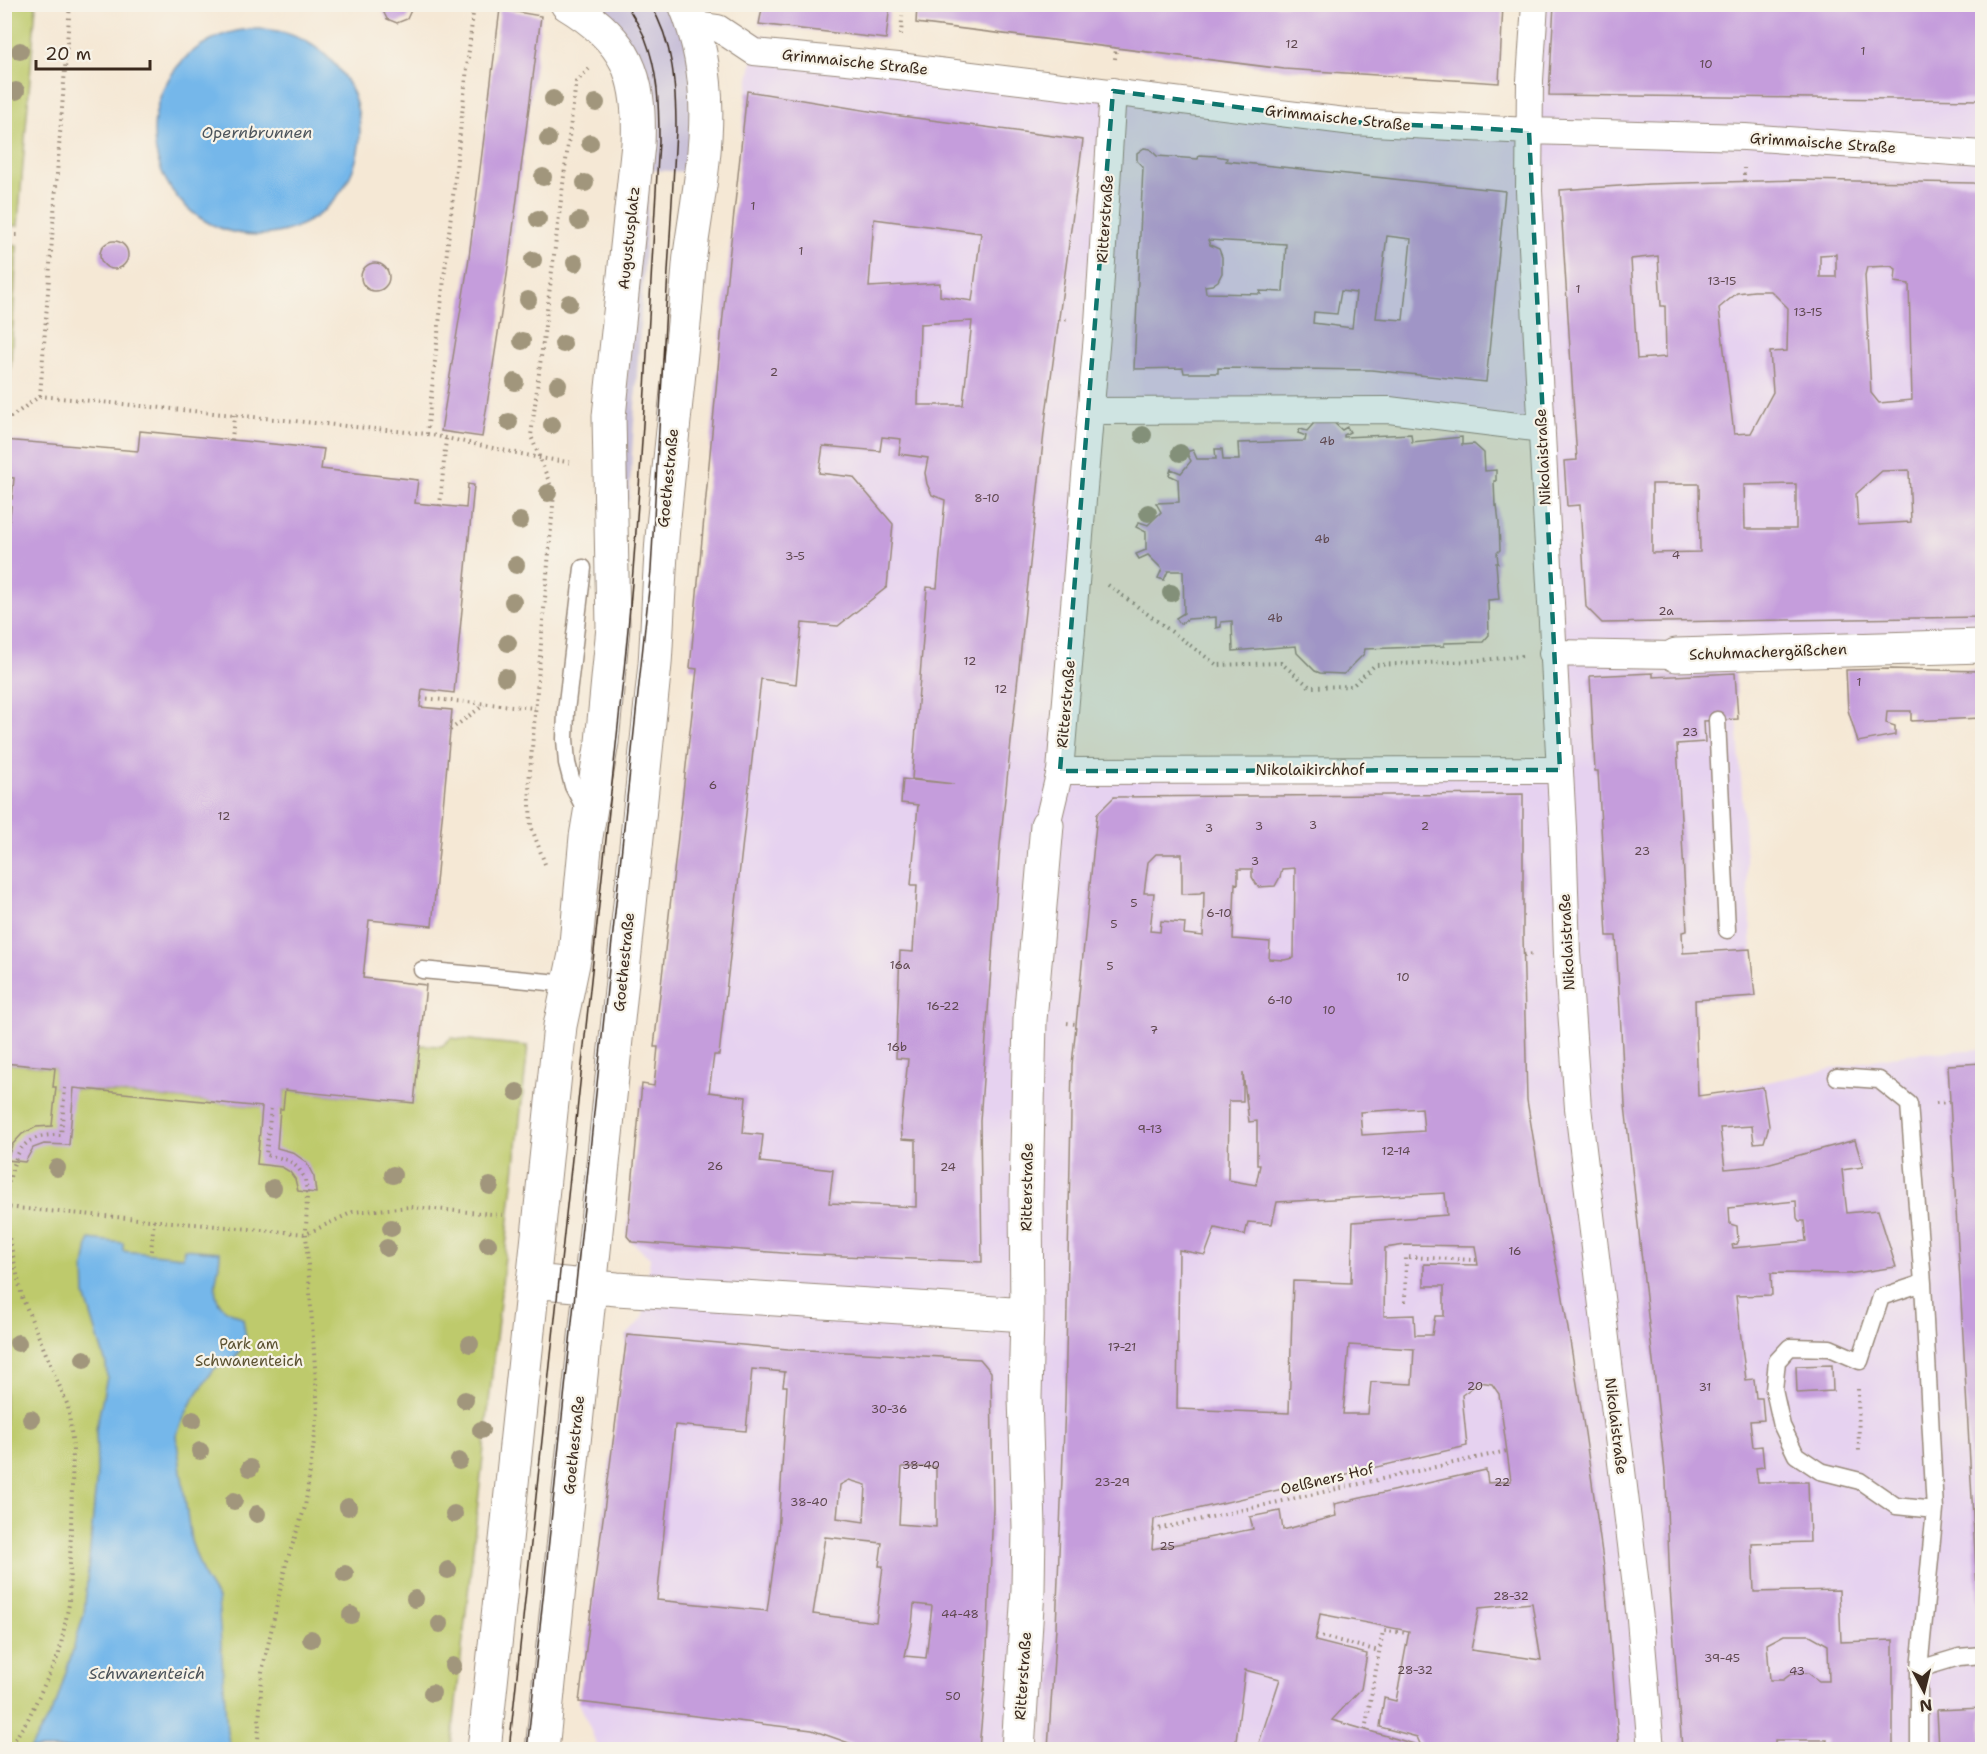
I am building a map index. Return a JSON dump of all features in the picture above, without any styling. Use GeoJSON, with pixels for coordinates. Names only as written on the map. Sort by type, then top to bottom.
{"type":"FeatureCollection","features":[{"type":"Feature","properties":{"kind":"street","name":"Nikolaistraße"},"geometry":{"type":"LineString","coordinates":[[1536,4],[1528,191],[1560,770],[1567,953],[1578,1108],[1640,1618],[1651,1749]]}},
{"type":"Feature","properties":{"kind":"street","name":"Augustusplatz"},"geometry":{"type":"LineString","coordinates":[[569,5],[617,44],[633,79],[639,124],[637,168],[609,416],[613,627],[602,742],[589,817]]}},
{"type":"Feature","properties":{"kind":"street","name":"Grimmaische Straße"},"geometry":{"type":"LineString","coordinates":[[694,15],[754,52],[1113,91],[1353,122],[1529,131],[1744,137],[1983,154]]}},
{"type":"Feature","properties":{"kind":"street","name":"Goethestraße"},"geometry":{"type":"LineString","coordinates":[[542,1749],[655,664],[663,530],[690,256],[702,174],[707,108],[694,15]]}},
{"type":"Feature","properties":{"kind":"street","name":"Ritterstraße"},"geometry":{"type":"LineString","coordinates":[[1018,1749],[1028,1590],[1029,1527],[1025,1397],[1030,1020],[1047,825],[1060,771],[1091,411],[1113,91]]}},
{"type":"Feature","properties":{"kind":"street"},"geometry":{"type":"LineString","coordinates":[[1091,411],[1389,410],[1542,429]]}},
{"type":"Feature","properties":{"kind":"street","name":"Schuhmachergäßchen"},"geometry":{"type":"LineString","coordinates":[[1552,653],[1676,655],[1713,664],[1983,646]]}},
{"type":"Feature","properties":{"kind":"street","name":"Nikolaikirchhof"},"geometry":{"type":"LineString","coordinates":[[1060,771],[1560,770]]}},
{"type":"Feature","properties":{"kind":"street"},"geometry":{"type":"LineString","coordinates":[[488,1749],[560,1026],[575,954],[589,817]]}},
{"type":"Feature","properties":{"kind":"street"},"geometry":{"type":"LineString","coordinates":[[533,1281],[590,1287],[1027,1316]]}},
{"type":"Feature","properties":{"kind":"lane"},"geometry":{"type":"LineString","coordinates":[[583,568],[566,711],[565,739],[567,763],[573,786],[589,817]]}},
{"type":"Feature","properties":{"kind":"lane"},"geometry":{"type":"LineString","coordinates":[[1716,720],[1727,930]]}},
{"type":"Feature","properties":{"kind":"lane"},"geometry":{"type":"LineString","coordinates":[[422,970],[569,984]]}},
{"type":"Feature","properties":{"kind":"lane"},"geometry":{"type":"LineString","coordinates":[[1837,1077],[1879,1080],[1909,1104],[1923,1283],[1935,1510],[1919,1669],[1919,1749]]}},
{"type":"Feature","properties":{"kind":"lane"},"geometry":{"type":"LineString","coordinates":[[1923,1283],[1881,1297],[1860,1361],[1830,1348],[1790,1347],[1776,1361],[1774,1390],[1782,1426],[1796,1455],[1820,1471],[1860,1481],[1896,1506],[1935,1510]]}},
{"type":"Feature","properties":{"kind":"lane"},"geometry":{"type":"LineString","coordinates":[[1919,1669],[1959,1657],[1983,1655]]}},
{"type":"Feature","properties":{"kind":"path"},"geometry":{"type":"LineString","coordinates":[[40,396],[70,4]]}},
{"type":"Feature","properties":{"kind":"path"},"geometry":{"type":"LineString","coordinates":[[427,434],[474,4]]}},
{"type":"Feature","properties":{"kind":"path"},"geometry":{"type":"LineString","coordinates":[[554,494],[531,436],[576,82],[592,66]]}},
{"type":"Feature","properties":{"kind":"path"},"geometry":{"type":"LineString","coordinates":[[4,234],[18,235]]}},
{"type":"Feature","properties":{"kind":"path"},"geometry":{"type":"LineString","coordinates":[[4,417],[11,417],[40,396],[427,434],[574,463]]}},
{"type":"Feature","properties":{"kind":"path"},"geometry":{"type":"LineString","coordinates":[[232,440],[234,415]]}},
{"type":"Feature","properties":{"kind":"path"},"geometry":{"type":"LineString","coordinates":[[440,506],[446,438]]}},
{"type":"Feature","properties":{"kind":"path"},"geometry":{"type":"LineString","coordinates":[[1078,563],[1217,665],[1281,663],[1310,687],[1352,687],[1375,665],[1472,661],[1552,653]]}},
{"type":"Feature","properties":{"kind":"path"},"geometry":{"type":"LineString","coordinates":[[421,698],[535,708]]}},
{"type":"Feature","properties":{"kind":"path"},"geometry":{"type":"LineString","coordinates":[[450,730],[485,705]]}},
{"type":"Feature","properties":{"kind":"path"},"geometry":{"type":"LineString","coordinates":[[4,1200],[20,1150],[27,1141],[38,1136],[61,1136],[65,1088]]}},
{"type":"Feature","properties":{"kind":"path"},"geometry":{"type":"LineString","coordinates":[[260,1749],[258,1741],[261,1672],[286,1564],[305,1507],[318,1412],[306,1234],[305,1179],[299,1169],[289,1160],[266,1155],[271,1108]]}},
{"type":"Feature","properties":{"kind":"path"},"geometry":{"type":"LineString","coordinates":[[4,1207],[306,1234],[353,1212],[411,1207],[505,1216]]}},
{"type":"Feature","properties":{"kind":"path"},"geometry":{"type":"LineString","coordinates":[[4,1215],[22,1296],[68,1406],[73,1447],[69,1604],[59,1654],[28,1719],[8,1749]]}},
{"type":"Feature","properties":{"kind":"path"},"geometry":{"type":"LineString","coordinates":[[151,1251],[154,1220]]}},
{"type":"Feature","properties":{"kind":"path"},"geometry":{"type":"LineString","coordinates":[[1405,1302],[1406,1257],[1477,1260]]}},
{"type":"Feature","properties":{"kind":"path"},"geometry":{"type":"LineString","coordinates":[[1860,1361],[1857,1409],[1860,1481]]}},
{"type":"Feature","properties":{"kind":"path","name":"Oelßners Hof"},"geometry":{"type":"LineString","coordinates":[[1153,1530],[1506,1450]]}},
{"type":"Feature","properties":{"kind":"path"},"geometry":{"type":"LineString","coordinates":[[1365,1730],[1383,1631],[1409,1633]]}},
{"type":"Feature","properties":{"kind":"path"},"geometry":{"type":"LineString","coordinates":[[1316,1635],[1379,1651]]}},
{"type":"Feature","properties":{"kind":"highlighted area"},"geometry":{"type":"Polygon","coordinates":[[[1113,91],[1353,122],[1529,131],[1560,770],[1060,771],[1113,91]]]}},
{"type":"Feature","properties":{"kind":"shaded area"},"geometry":{"type":"Polygon","coordinates":[[[588,5],[674,5],[692,58],[690,172],[650,170],[629,501],[620,501],[619,460],[648,142],[588,5]]]}},
{"type":"Feature","properties":{"kind":"shaded area"},"geometry":{"type":"Polygon","coordinates":[[[1535,5],[1982,5],[1982,646],[1733,654],[1755,996],[1695,1000],[1698,1096],[1905,1054],[1982,1049],[1982,1749],[599,1750],[579,1702],[627,1335],[643,1318],[650,1258],[632,1242],[654,1086],[658,1047],[654,1047],[697,669],[722,325],[747,91],[757,34],[873,64],[1529,131],[1535,5]],[[1389,410],[1091,411],[1060,771],[1559,769],[1542,429],[1389,410]]]}},
{"type":"Feature","properties":{"kind":"green space"},"geometry":{"type":"Polygon","coordinates":[[[10,5],[36,5],[18,226],[4,225],[4,65],[10,5]]]}},
{"type":"Feature","properties":{"kind":"green space"},"geometry":{"type":"Polygon","coordinates":[[[5,244],[17,245],[9,395],[4,394],[5,244]]]}},
{"type":"Feature","properties":{"kind":"green space","name":"Park am Schwanenteich"},"geometry":{"type":"Polygon","coordinates":[[[451,1038],[528,1046],[451,1749],[5,1749],[4,1063],[55,1068],[54,1087],[283,1109],[285,1090],[414,1103],[420,1045],[442,1046],[451,1038]]]}},
{"type":"Feature","properties":{"kind":"water","name":"Opernbrunnen"},"geometry":{"type":"Polygon","coordinates":[[[257,29],[277,31],[296,37],[330,59],[352,93],[358,112],[360,132],[358,152],[352,171],[330,205],[296,227],[277,233],[257,235],[237,233],[218,227],[184,205],[162,171],[156,152],[154,132],[156,112],[162,93],[184,59],[218,37],[237,31],[257,29]]]}},
{"type":"Feature","properties":{"kind":"water","name":"Schwanenteich"},"geometry":{"type":"Polygon","coordinates":[[[89,1239],[123,1243],[123,1251],[183,1257],[184,1249],[220,1252],[216,1283],[217,1298],[226,1310],[243,1319],[246,1338],[236,1357],[214,1369],[191,1403],[176,1435],[191,1541],[204,1577],[218,1599],[227,1733],[231,1749],[30,1749],[56,1704],[84,1614],[97,1472],[96,1429],[107,1377],[106,1364],[85,1295],[84,1267],[89,1239]]]}},
{"type":"Feature","properties":{"kind":"building"},"geometry":{"type":"Polygon","coordinates":[[[384,4],[410,4],[412,8],[407,19],[397,23],[387,19],[382,9],[384,4]]]}},
{"type":"Feature","properties":{"kind":"building"},"geometry":{"type":"Polygon","coordinates":[[[763,4],[890,4],[886,39],[759,24],[763,4]]]}},
{"type":"Feature","properties":{"kind":"building"},"geometry":{"type":"Polygon","coordinates":[[[1554,4],[1982,4],[1982,100],[1549,95],[1554,4]]]}},
{"type":"Feature","properties":{"kind":"building"},"geometry":{"type":"Polygon","coordinates":[[[917,5],[1503,5],[1499,83],[1284,69],[916,23],[917,5]]]}},
{"type":"Feature","properties":{"kind":"building"},"geometry":{"type":"Polygon","coordinates":[[[500,9],[541,16],[507,275],[482,437],[441,431],[468,265],[500,9]]]}},
{"type":"Feature","properties":{"kind":"building"},"geometry":{"type":"Polygon","coordinates":[[[747,91],[893,115],[1083,140],[1046,414],[1000,845],[980,1121],[982,1262],[797,1254],[632,1242],[627,1236],[642,1084],[654,1086],[658,1047],[654,1047],[697,669],[690,668],[722,325],[747,91]],[[874,219],[869,287],[940,283],[940,296],[972,301],[981,233],[874,219]],[[972,321],[920,324],[918,405],[963,405],[972,321]],[[882,437],[880,451],[823,446],[819,473],[853,477],[893,524],[887,587],[838,626],[802,623],[796,684],[761,679],[719,1055],[714,1055],[709,1092],[746,1097],[743,1133],[763,1135],[760,1162],[833,1170],[829,1203],[916,1207],[916,1140],[902,1139],[901,1125],[908,1059],[896,1058],[900,951],[913,952],[917,885],[911,885],[918,805],[901,803],[903,779],[954,784],[912,779],[927,587],[937,588],[945,500],[932,495],[927,484],[925,473],[928,458],[899,454],[901,439],[882,437]]]}},
{"type":"Feature","properties":{"kind":"building"},"geometry":{"type":"Polygon","coordinates":[[[1144,148],[1150,149],[1157,156],[1198,159],[1199,155],[1216,156],[1227,158],[1226,161],[1505,191],[1486,382],[1371,370],[1218,368],[1218,373],[1184,373],[1183,368],[1134,369],[1143,167],[1137,161],[1137,153],[1144,148]],[[1387,236],[1376,318],[1403,320],[1411,239],[1387,236]],[[1208,240],[1210,245],[1219,249],[1222,257],[1222,273],[1218,281],[1205,286],[1206,293],[1283,292],[1286,244],[1208,240]],[[1341,291],[1337,314],[1314,312],[1313,323],[1352,328],[1356,293],[1341,291]]]}},
{"type":"Feature","properties":{"kind":"building"},"geometry":{"type":"Polygon","coordinates":[[[1796,180],[1974,183],[1982,188],[1982,617],[1602,623],[1586,607],[1580,505],[1567,506],[1564,461],[1577,460],[1560,190],[1649,184],[1796,180]],[[1836,254],[1820,255],[1820,277],[1836,277],[1836,254]],[[1658,256],[1631,259],[1637,359],[1666,357],[1665,306],[1661,306],[1658,256]],[[1891,266],[1867,267],[1865,275],[1871,393],[1879,403],[1912,400],[1909,284],[1895,282],[1896,269],[1891,266]],[[1754,291],[1737,293],[1719,308],[1734,434],[1751,433],[1773,392],[1770,352],[1787,351],[1788,308],[1771,291],[1754,291]],[[1909,470],[1882,471],[1856,494],[1858,525],[1911,522],[1909,470]],[[1652,484],[1652,553],[1700,552],[1699,484],[1652,484]],[[1796,484],[1744,485],[1745,529],[1796,529],[1796,484]]]}},
{"type":"Feature","properties":{"kind":"building"},"geometry":{"type":"Polygon","coordinates":[[[114,241],[124,245],[128,255],[124,265],[114,269],[104,265],[100,255],[104,245],[114,241]]]}},
{"type":"Feature","properties":{"kind":"building"},"geometry":{"type":"Polygon","coordinates":[[[375,263],[385,267],[389,277],[385,287],[375,291],[365,287],[361,277],[365,267],[375,263]]]}},
{"type":"Feature","properties":{"kind":"building"},"geometry":{"type":"Polygon","coordinates":[[[1312,416],[1333,422],[1342,430],[1347,427],[1350,432],[1344,437],[1411,434],[1412,442],[1462,437],[1462,445],[1474,444],[1484,453],[1485,471],[1496,470],[1495,506],[1497,505],[1500,550],[1497,553],[1498,563],[1496,563],[1499,599],[1488,600],[1489,635],[1483,642],[1365,649],[1364,654],[1344,674],[1320,673],[1297,653],[1296,646],[1233,651],[1232,621],[1221,622],[1221,627],[1216,628],[1216,617],[1188,619],[1180,624],[1176,618],[1184,613],[1183,571],[1168,571],[1164,580],[1158,578],[1162,569],[1148,555],[1139,559],[1136,554],[1146,550],[1146,532],[1136,527],[1139,522],[1148,525],[1161,512],[1156,503],[1179,502],[1178,479],[1169,475],[1171,469],[1181,473],[1191,461],[1186,452],[1193,450],[1197,459],[1216,459],[1215,449],[1222,449],[1223,460],[1239,460],[1238,443],[1305,441],[1306,436],[1298,433],[1300,429],[1307,431],[1314,423],[1312,416]]]}},
{"type":"Feature","properties":{"kind":"building"},"geometry":{"type":"Polygon","coordinates":[[[140,431],[324,449],[321,469],[418,480],[415,503],[466,508],[468,484],[474,485],[454,693],[422,689],[420,707],[452,710],[432,926],[369,920],[363,978],[426,985],[414,1103],[285,1090],[283,1109],[280,1109],[277,1148],[292,1152],[306,1162],[314,1177],[316,1193],[298,1191],[295,1179],[282,1167],[257,1164],[262,1107],[74,1088],[69,1145],[44,1144],[33,1148],[25,1162],[7,1160],[12,1145],[22,1134],[36,1127],[52,1126],[56,1087],[53,1087],[55,1068],[4,1063],[5,555],[7,556],[9,534],[5,533],[5,527],[9,527],[11,506],[4,505],[4,498],[12,499],[14,478],[4,477],[4,440],[138,451],[140,431]]]}},
{"type":"Feature","properties":{"kind":"building"},"geometry":{"type":"Polygon","coordinates":[[[1846,670],[1982,671],[1982,718],[1911,721],[1911,711],[1887,711],[1886,723],[1895,726],[1895,735],[1858,742],[1848,710],[1846,670]]]}},
{"type":"Feature","properties":{"kind":"building"},"geometry":{"type":"Polygon","coordinates":[[[1653,673],[1653,677],[1735,673],[1738,719],[1704,721],[1705,742],[1677,744],[1687,931],[1682,932],[1683,953],[1750,949],[1755,996],[1695,1000],[1698,1096],[1763,1087],[1769,1126],[1764,1142],[1754,1143],[1752,1126],[1720,1128],[1725,1169],[1759,1166],[1855,1140],[1863,1167],[1842,1170],[1847,1213],[1878,1210],[1896,1267],[1848,1274],[1771,1273],[1772,1295],[1736,1296],[1746,1380],[1754,1379],[1756,1398],[1762,1398],[1764,1420],[1750,1421],[1753,1447],[1762,1446],[1764,1467],[1756,1468],[1758,1482],[1808,1482],[1810,1542],[1752,1544],[1754,1592],[1839,1590],[1841,1642],[1893,1640],[1893,1749],[1825,1749],[1827,1740],[1775,1740],[1775,1749],[1682,1749],[1670,1588],[1666,1481],[1625,1105],[1616,936],[1607,936],[1590,676],[1653,673]],[[1796,1201],[1729,1208],[1730,1224],[1737,1226],[1738,1240],[1732,1245],[1733,1248],[1806,1241],[1804,1221],[1799,1221],[1797,1218],[1796,1201]],[[1784,1635],[1767,1644],[1770,1680],[1783,1680],[1791,1674],[1808,1673],[1819,1681],[1829,1681],[1828,1645],[1810,1635],[1784,1635]]]}},
{"type":"Feature","properties":{"kind":"building"},"geometry":{"type":"Polygon","coordinates":[[[1523,794],[1523,935],[1527,1100],[1545,1210],[1561,1286],[1604,1567],[1619,1749],[1257,1749],[1280,1679],[1245,1670],[1235,1749],[1048,1749],[1056,1628],[1065,1404],[1072,1065],[1097,814],[1114,797],[1523,794]],[[1156,854],[1148,862],[1144,893],[1154,893],[1150,931],[1160,932],[1161,921],[1185,923],[1184,934],[1203,936],[1204,891],[1182,894],[1182,854],[1156,854]],[[1295,868],[1282,869],[1275,886],[1258,887],[1252,877],[1252,869],[1238,869],[1238,884],[1235,883],[1233,939],[1270,942],[1269,959],[1284,960],[1294,958],[1295,868]],[[1243,1073],[1243,1101],[1229,1101],[1228,1180],[1256,1185],[1260,1165],[1257,1165],[1257,1121],[1249,1122],[1243,1073]],[[1422,1108],[1360,1112],[1362,1135],[1424,1131],[1422,1108]],[[1445,1193],[1277,1202],[1272,1224],[1248,1222],[1245,1235],[1215,1228],[1205,1255],[1179,1250],[1177,1409],[1289,1413],[1293,1281],[1351,1283],[1353,1222],[1447,1215],[1445,1193]],[[1405,1245],[1385,1248],[1384,1316],[1414,1315],[1415,1335],[1432,1335],[1435,1316],[1444,1316],[1444,1286],[1424,1286],[1424,1264],[1478,1265],[1475,1246],[1405,1245]],[[1349,1345],[1343,1414],[1368,1414],[1371,1382],[1412,1384],[1414,1349],[1349,1345]],[[1480,1382],[1462,1395],[1467,1446],[1154,1519],[1152,1549],[1253,1529],[1250,1517],[1280,1511],[1283,1530],[1336,1516],[1334,1504],[1486,1470],[1488,1483],[1511,1481],[1499,1394],[1492,1384],[1480,1382]],[[1532,1603],[1479,1608],[1471,1650],[1541,1660],[1532,1603]],[[1320,1614],[1315,1641],[1367,1654],[1361,1689],[1332,1720],[1421,1746],[1417,1737],[1380,1727],[1384,1698],[1396,1701],[1409,1631],[1320,1614]]]}},
{"type":"Feature","properties":{"kind":"building"},"geometry":{"type":"Polygon","coordinates":[[[1982,1063],[1982,1642],[1980,1643],[1948,1065],[1982,1063]]]}},
{"type":"Feature","properties":{"kind":"building"},"geometry":{"type":"Polygon","coordinates":[[[627,1335],[788,1349],[980,1359],[991,1372],[993,1509],[986,1671],[979,1749],[866,1749],[812,1730],[579,1702],[627,1335]],[[752,1369],[746,1431],[675,1425],[657,1600],[767,1611],[778,1534],[787,1386],[783,1386],[785,1372],[752,1369]],[[902,1467],[899,1524],[936,1527],[936,1467],[902,1467]],[[849,1480],[840,1485],[837,1518],[864,1522],[866,1485],[849,1480]],[[825,1537],[813,1614],[876,1622],[883,1566],[879,1566],[882,1543],[825,1537]],[[914,1604],[905,1656],[926,1658],[932,1606],[914,1604]]]}},
{"type":"Feature","properties":{"kind":"building"},"geometry":{"type":"Polygon","coordinates":[[[1832,1365],[1833,1391],[1797,1393],[1796,1366],[1832,1365]]]}},
{"type":"Feature","properties":{"kind":"building"},"geometry":{"type":"Polygon","coordinates":[[[1982,1708],[1982,1749],[1939,1749],[1937,1710],[1982,1708]]]}},
{"type":"Feature","properties":{"kind":"tram line"},"geometry":{"type":"LineString","coordinates":[[509,1750],[624,670],[640,472],[659,114],[657,88],[649,50],[626,4]]}},
{"type":"Feature","properties":{"kind":"tram line"},"geometry":{"type":"LineString","coordinates":[[527,1750],[651,570],[676,131],[674,82],[669,50],[650,4]]}}]}
